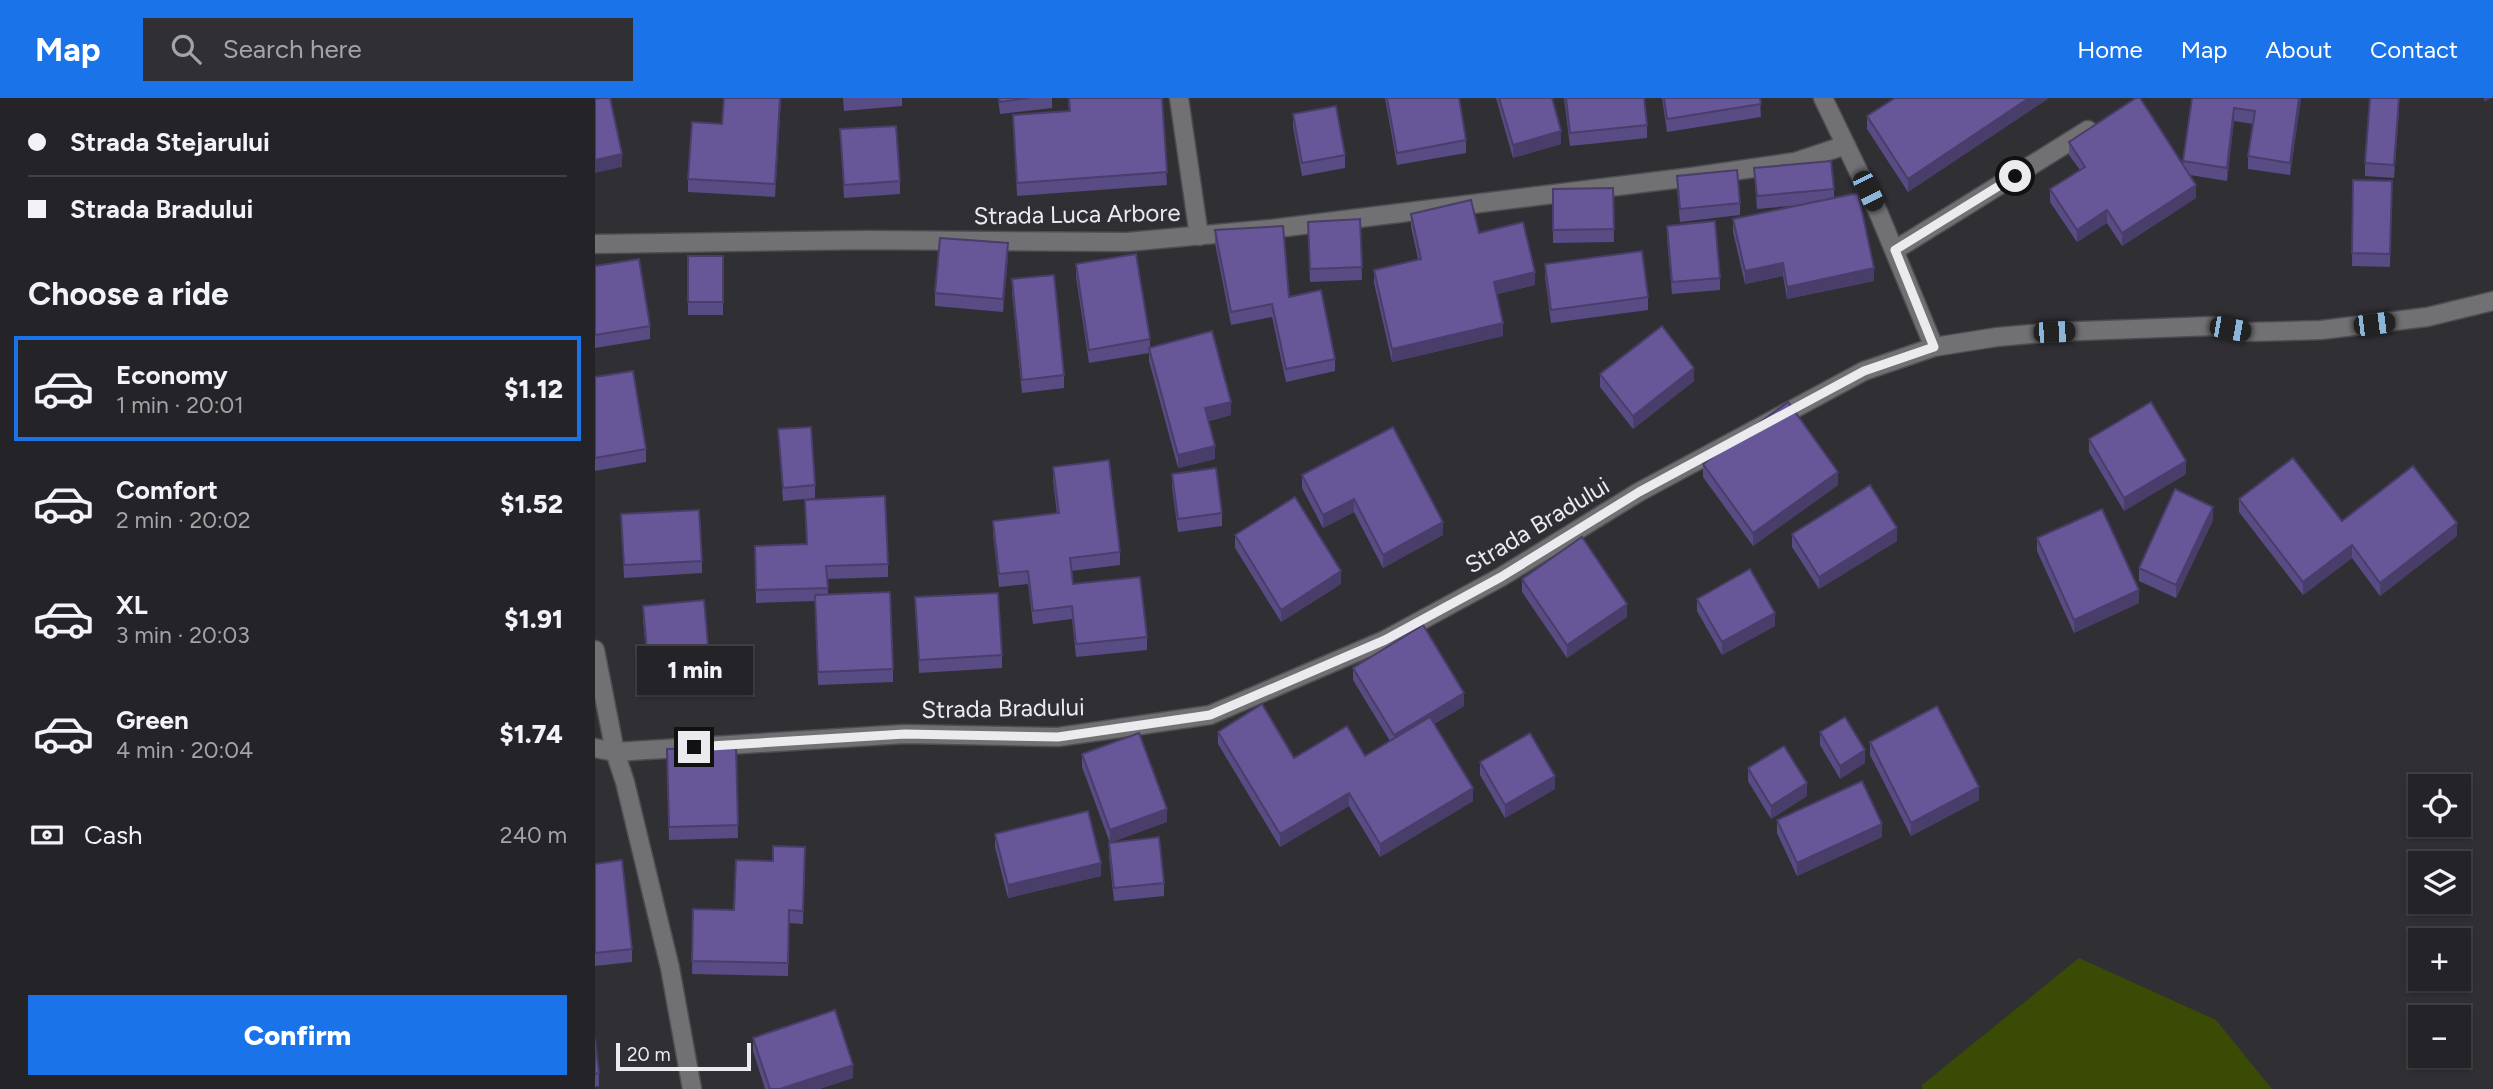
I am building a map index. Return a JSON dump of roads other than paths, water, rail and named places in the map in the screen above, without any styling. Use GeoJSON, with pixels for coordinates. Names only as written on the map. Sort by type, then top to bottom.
{"type":"FeatureCollection","features":[{"type":"Feature","properties":{"kind":"street"},"geometry":{"type":"LineString","coordinates":[[1179,98],[1199,236]]}},
{"type":"Feature","properties":{"kind":"street"},"geometry":{"type":"LineString","coordinates":[[1823,98],[1895,250],[1934,347]]}},
{"type":"Feature","properties":{"kind":"street"},"geometry":{"type":"LineString","coordinates":[[1895,250],[2105,120]]}},
{"type":"Feature","properties":{"kind":"street","name":"Strada Luca Arbore"},"geometry":{"type":"LineString","coordinates":[[595,244],[867,240],[1127,242],[1270,229],[1691,177],[1795,162],[1846,145]]}},
{"type":"Feature","properties":{"kind":"street","name":"Strada Bradului"},"geometry":{"type":"LineString","coordinates":[[595,748],[615,752],[905,734],[1058,737],[1210,715],[1385,640],[1501,577],[1639,492],[1864,371],[1934,347],[1997,337],[2054,332],[2213,326],[2247,332],[2321,330],[2427,317],[2493,301]]}},
{"type":"Feature","properties":{"kind":"street"},"geometry":{"type":"LineString","coordinates":[[595,650],[615,752],[625,782],[670,968],[692,1089]]}}]}
